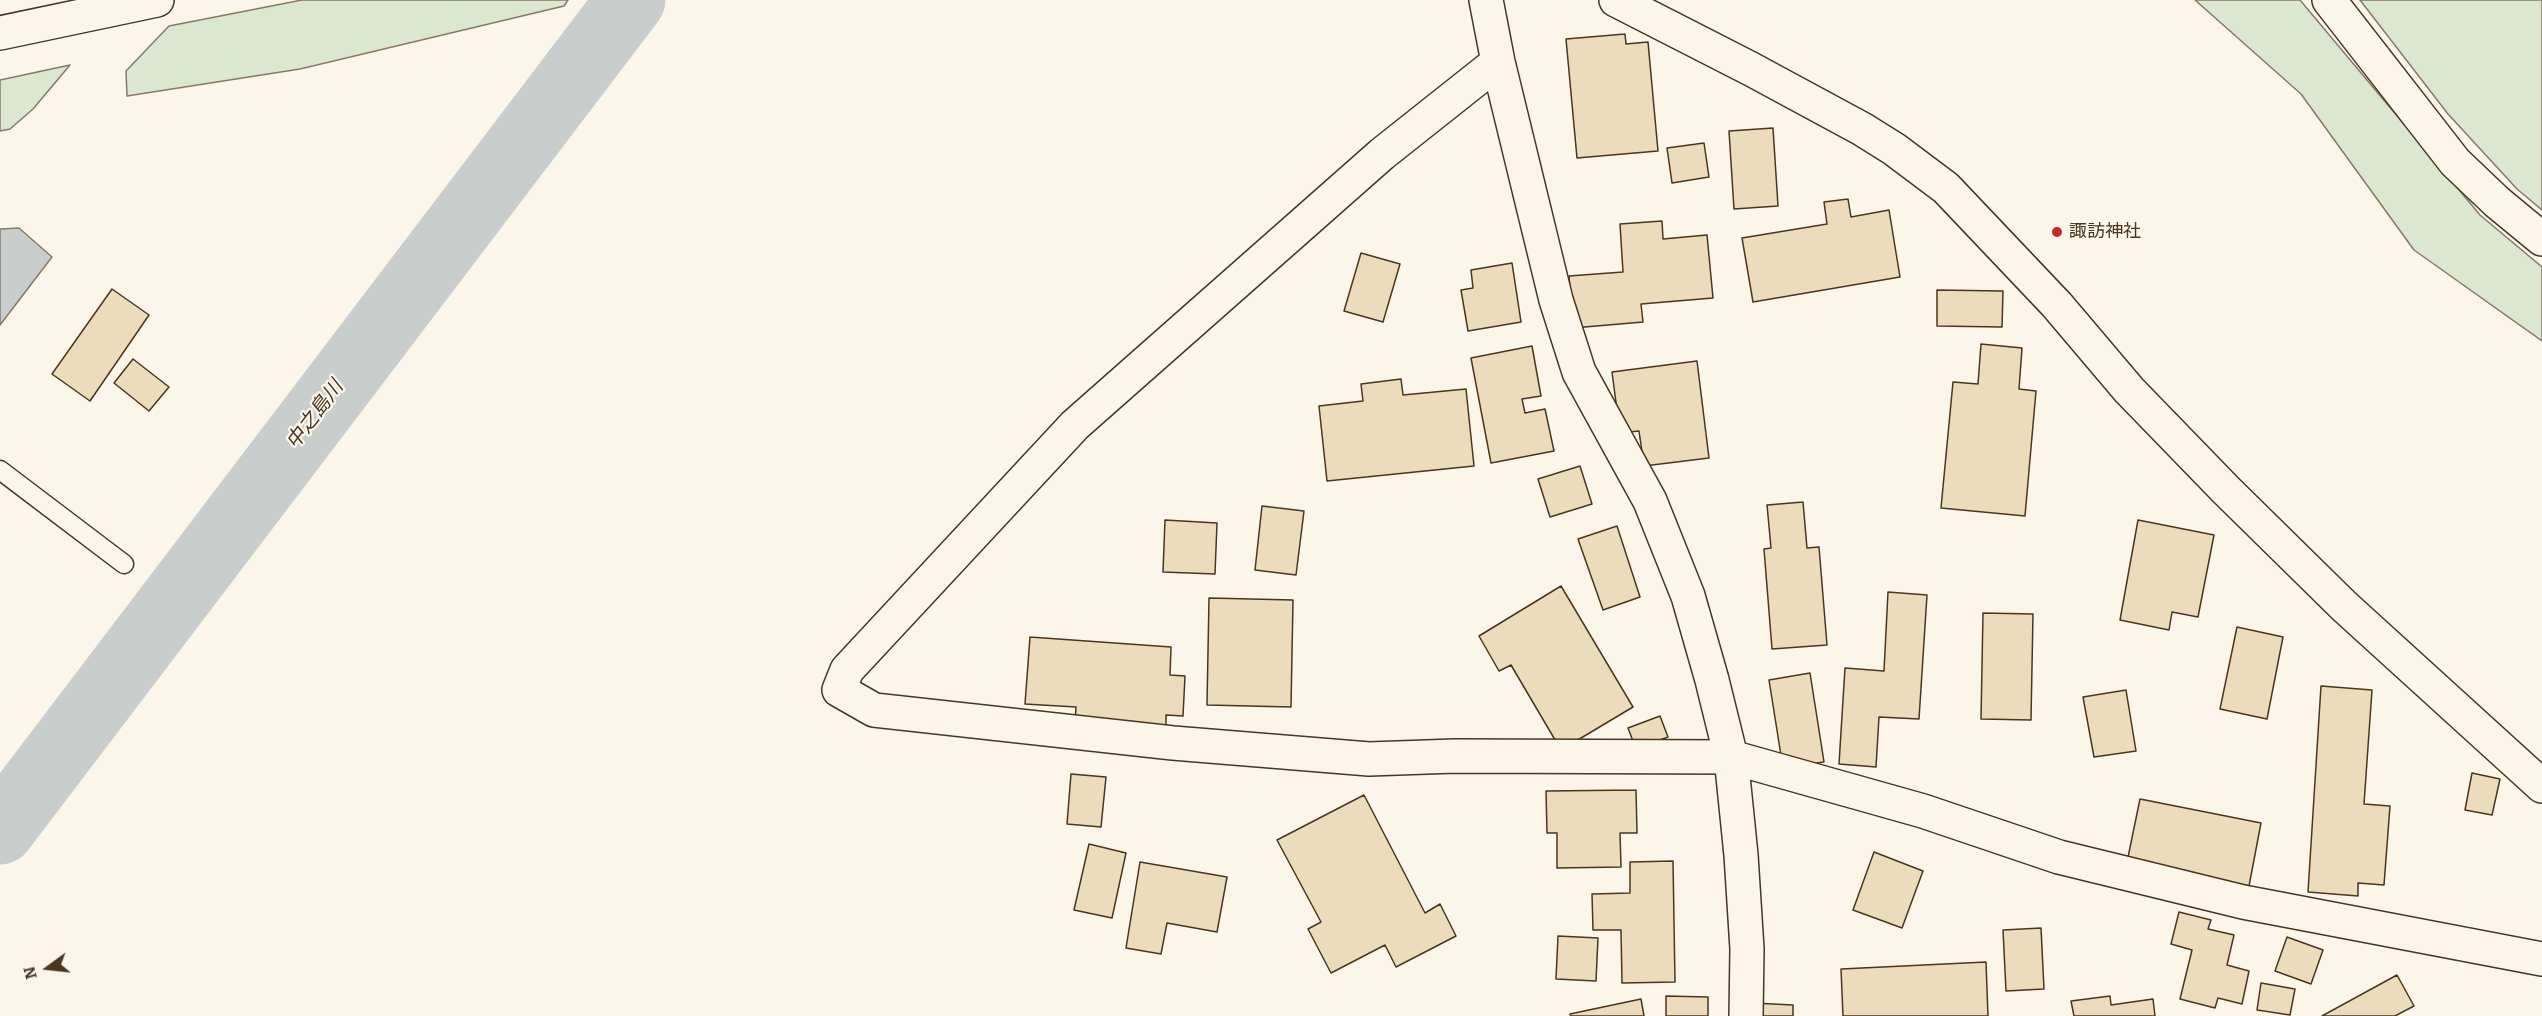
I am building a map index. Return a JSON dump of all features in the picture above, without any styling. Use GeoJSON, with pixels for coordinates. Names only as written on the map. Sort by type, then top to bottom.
{"type":"FeatureCollection","features":[{"type":"Feature","properties":{"kind":"main road"},"geometry":{"type":"LineString","coordinates":[[0,33],[157,0]]}},
{"type":"Feature","properties":{"kind":"main road"},"geometry":{"type":"LineString","coordinates":[[1486,0],[1498,62],[1556,300],[1579,372],[1650,501],[1688,596],[1731,757],[1741,855],[1747,949],[1746,1016]]}},
{"type":"Feature","properties":{"kind":"main road"},"geometry":{"type":"LineString","coordinates":[[1616,0],[1752,69],[1862,129],[1894,149],[1946,188],[2057,305],[2129,390],[2226,490],[2344,606],[2542,786]]}},
{"type":"Feature","properties":{"kind":"main road"},"geometry":{"type":"LineString","coordinates":[[2329,0],[2455,162],[2497,202],[2542,239]]}},
{"type":"Feature","properties":{"kind":"main road"},"geometry":{"type":"LineString","coordinates":[[1498,62],[1382,154],[1075,425],[847,670],[839,690],[874,710],[1173,743],[1369,759],[1455,756],[1731,757],[1923,812],[2059,857],[2243,902],[2542,959]]}},
{"type":"Feature","properties":{"kind":"lane"},"geometry":{"type":"LineString","coordinates":[[0,470],[123,564]]}},
{"type":"Feature","properties":{"kind":"green space"},"geometry":{"type":"Polygon","coordinates":[[[302,0],[568,0],[564,6],[300,69],[127,96],[126,71],[169,26],[302,0]]]}},
{"type":"Feature","properties":{"kind":"green space"},"geometry":{"type":"Polygon","coordinates":[[[2195,0],[2300,0],[2480,215],[2542,267],[2542,341],[2414,250],[2301,94],[2195,0]]]}},
{"type":"Feature","properties":{"kind":"green space"},"geometry":{"type":"Polygon","coordinates":[[[2360,0],[2542,0],[2542,210],[2517,189],[2448,114],[2360,0]]]}},
{"type":"Feature","properties":{"kind":"green space"},"geometry":{"type":"Polygon","coordinates":[[[70,65],[33,109],[10,129],[0,131],[0,80],[70,65]]]}},
{"type":"Feature","properties":{"kind":"shaded area"},"geometry":{"type":"Polygon","coordinates":[[[19,228],[52,257],[0,325],[0,229],[19,228]]]}},
{"type":"Feature","properties":{"kind":"building"},"geometry":{"type":"Polygon","coordinates":[[[1625,34],[1626,44],[1648,42],[1658,151],[1577,158],[1566,39],[1625,34]]]}},
{"type":"Feature","properties":{"kind":"building"},"geometry":{"type":"Polygon","coordinates":[[[1773,128],[1778,206],[1734,209],[1729,131],[1773,128]]]}},
{"type":"Feature","properties":{"kind":"building"},"geometry":{"type":"Polygon","coordinates":[[[1704,143],[1709,177],[1672,183],[1667,148],[1704,143]]]}},
{"type":"Feature","properties":{"kind":"building"},"geometry":{"type":"Polygon","coordinates":[[[1848,199],[1851,217],[1889,210],[1900,277],[1753,302],[1742,238],[1827,224],[1824,202],[1848,199]]]}},
{"type":"Feature","properties":{"kind":"building"},"geometry":{"type":"Polygon","coordinates":[[[1662,221],[1663,239],[1707,235],[1713,298],[1641,304],[1643,322],[1573,328],[1569,276],[1623,272],[1620,224],[1662,221]]]}},
{"type":"Feature","properties":{"kind":"building"},"geometry":{"type":"Polygon","coordinates":[[[1361,253],[1400,264],[1383,322],[1344,311],[1361,253]]]}},
{"type":"Feature","properties":{"kind":"building"},"geometry":{"type":"Polygon","coordinates":[[[1512,263],[1521,322],[1468,331],[1461,290],[1473,288],[1471,270],[1512,263]]]}},
{"type":"Feature","properties":{"kind":"building"},"geometry":{"type":"Polygon","coordinates":[[[112,289],[149,315],[90,401],[52,374],[112,289]]]}},
{"type":"Feature","properties":{"kind":"building"},"geometry":{"type":"Polygon","coordinates":[[[1937,290],[2003,291],[2002,327],[1937,326],[1937,290]]]}},
{"type":"Feature","properties":{"kind":"building"},"geometry":{"type":"Polygon","coordinates":[[[1981,344],[2022,348],[2019,389],[2036,391],[2025,516],[1941,508],[1953,382],[1978,384],[1981,344]]]}},
{"type":"Feature","properties":{"kind":"building"},"geometry":{"type":"Polygon","coordinates":[[[1532,346],[1541,396],[1522,399],[1525,413],[1545,409],[1554,451],[1491,463],[1471,358],[1532,346]]]}},
{"type":"Feature","properties":{"kind":"building"},"geometry":{"type":"Polygon","coordinates":[[[133,359],[169,387],[149,411],[114,383],[133,359]]]}},
{"type":"Feature","properties":{"kind":"building"},"geometry":{"type":"Polygon","coordinates":[[[1697,361],[1709,458],[1644,466],[1639,431],[1620,433],[1612,372],[1697,361]]]}},
{"type":"Feature","properties":{"kind":"building"},"geometry":{"type":"Polygon","coordinates":[[[1401,379],[1403,395],[1466,389],[1474,466],[1327,481],[1319,406],[1363,401],[1361,384],[1401,379]]]}},
{"type":"Feature","properties":{"kind":"building"},"geometry":{"type":"Polygon","coordinates":[[[1580,466],[1592,504],[1550,517],[1538,479],[1580,466]]]}},
{"type":"Feature","properties":{"kind":"building"},"geometry":{"type":"Polygon","coordinates":[[[1803,502],[1807,548],[1819,547],[1827,645],[1772,649],[1764,549],[1771,548],[1767,505],[1803,502]]]}},
{"type":"Feature","properties":{"kind":"building"},"geometry":{"type":"Polygon","coordinates":[[[1262,506],[1304,511],[1296,575],[1255,570],[1262,506]]]}},
{"type":"Feature","properties":{"kind":"building"},"geometry":{"type":"Polygon","coordinates":[[[1165,520],[1217,523],[1215,574],[1163,572],[1165,520]]]}},
{"type":"Feature","properties":{"kind":"building"},"geometry":{"type":"Polygon","coordinates":[[[2138,520],[2214,535],[2198,617],[2172,612],[2169,630],[2120,620],[2138,520]]]}},
{"type":"Feature","properties":{"kind":"building"},"geometry":{"type":"Polygon","coordinates":[[[1617,526],[1640,597],[1603,610],[1578,539],[1617,526]]]}},
{"type":"Feature","properties":{"kind":"building"},"geometry":{"type":"Polygon","coordinates":[[[1561,586],[1633,707],[1561,750],[1511,665],[1499,671],[1479,636],[1561,586]]]}},
{"type":"Feature","properties":{"kind":"building"},"geometry":{"type":"Polygon","coordinates":[[[1888,592],[1927,595],[1919,719],[1879,717],[1876,767],[1839,764],[1845,668],[1884,671],[1888,592]]]}},
{"type":"Feature","properties":{"kind":"building"},"geometry":{"type":"Polygon","coordinates":[[[1209,598],[1293,600],[1291,707],[1207,705],[1209,598]]]}},
{"type":"Feature","properties":{"kind":"building"},"geometry":{"type":"Polygon","coordinates":[[[1983,613],[2033,614],[2031,720],[1981,719],[1983,613]]]}},
{"type":"Feature","properties":{"kind":"building"},"geometry":{"type":"Polygon","coordinates":[[[2237,627],[2283,637],[2267,719],[2220,709],[2237,627]]]}},
{"type":"Feature","properties":{"kind":"building"},"geometry":{"type":"Polygon","coordinates":[[[1030,637],[1171,647],[1170,675],[1185,676],[1183,716],[1166,715],[1166,727],[1075,721],[1076,707],[1025,704],[1030,637]]]}},
{"type":"Feature","properties":{"kind":"building"},"geometry":{"type":"Polygon","coordinates":[[[1810,673],[1824,762],[1783,768],[1769,680],[1810,673]]]}},
{"type":"Feature","properties":{"kind":"building"},"geometry":{"type":"Polygon","coordinates":[[[2321,686],[2372,690],[2364,804],[2390,806],[2384,885],[2358,883],[2358,896],[2308,892],[2321,686]]]}},
{"type":"Feature","properties":{"kind":"building"},"geometry":{"type":"Polygon","coordinates":[[[2126,690],[2136,751],[2094,757],[2083,697],[2126,690]]]}},
{"type":"Feature","properties":{"kind":"building"},"geometry":{"type":"Polygon","coordinates":[[[1660,716],[1668,737],[1636,749],[1628,728],[1660,716]]]}},
{"type":"Feature","properties":{"kind":"building"},"geometry":{"type":"Polygon","coordinates":[[[2472,773],[2500,779],[2492,815],[2465,810],[2472,773]]]}},
{"type":"Feature","properties":{"kind":"building"},"geometry":{"type":"Polygon","coordinates":[[[1071,774],[1106,777],[1101,827],[1067,824],[1071,774]]]}},
{"type":"Feature","properties":{"kind":"building"},"geometry":{"type":"Polygon","coordinates":[[[1636,790],[1637,833],[1620,833],[1621,867],[1557,868],[1557,833],[1547,833],[1546,791],[1636,790]]]}},
{"type":"Feature","properties":{"kind":"building"},"geometry":{"type":"Polygon","coordinates":[[[1364,795],[1425,913],[1440,904],[1456,936],[1396,967],[1385,945],[1331,973],[1308,929],[1321,922],[1277,840],[1364,795]]]}},
{"type":"Feature","properties":{"kind":"building"},"geometry":{"type":"Polygon","coordinates":[[[2140,799],[2261,823],[2249,886],[2127,862],[2140,799]]]}},
{"type":"Feature","properties":{"kind":"building"},"geometry":{"type":"Polygon","coordinates":[[[1089,844],[1126,853],[1112,918],[1074,910],[1089,844]]]}},
{"type":"Feature","properties":{"kind":"building"},"geometry":{"type":"Polygon","coordinates":[[[1874,852],[1923,871],[1902,928],[1853,910],[1874,852]]]}},
{"type":"Feature","properties":{"kind":"building"},"geometry":{"type":"Polygon","coordinates":[[[1673,861],[1675,982],[1622,983],[1621,930],[1593,930],[1592,894],[1630,893],[1630,862],[1673,861]]]}},
{"type":"Feature","properties":{"kind":"building"},"geometry":{"type":"Polygon","coordinates":[[[1140,862],[1227,877],[1217,932],[1167,923],[1161,954],[1126,948],[1140,862]]]}},
{"type":"Feature","properties":{"kind":"building"},"geometry":{"type":"Polygon","coordinates":[[[2179,912],[2211,920],[2208,929],[2234,935],[2227,965],[2249,971],[2242,1004],[2218,998],[2215,1008],[2180,999],[2192,950],[2171,944],[2179,912]]]}},
{"type":"Feature","properties":{"kind":"building"},"geometry":{"type":"Polygon","coordinates":[[[2041,928],[2044,989],[2006,991],[2003,930],[2041,928]]]}},
{"type":"Feature","properties":{"kind":"building"},"geometry":{"type":"Polygon","coordinates":[[[1558,936],[1598,938],[1596,981],[1556,979],[1558,936]]]}},
{"type":"Feature","properties":{"kind":"building"},"geometry":{"type":"Polygon","coordinates":[[[2287,937],[2323,950],[2311,984],[2275,971],[2287,937]]]}},
{"type":"Feature","properties":{"kind":"building"},"geometry":{"type":"Polygon","coordinates":[[[1986,962],[1988,1016],[1843,1016],[1841,969],[1986,962]]]}},
{"type":"Feature","properties":{"kind":"building"},"geometry":{"type":"Polygon","coordinates":[[[2397,975],[2414,1006],[2395,1016],[2322,1016],[2397,975]]]}},
{"type":"Feature","properties":{"kind":"building"},"geometry":{"type":"Polygon","coordinates":[[[2261,983],[2295,989],[2290,1015],[2257,1010],[2261,983]]]}},
{"type":"Feature","properties":{"kind":"building"},"geometry":{"type":"Polygon","coordinates":[[[1666,996],[1708,997],[1708,1016],[1666,1016],[1666,996]]]}},
{"type":"Feature","properties":{"kind":"building"},"geometry":{"type":"Polygon","coordinates":[[[2110,996],[2111,1005],[2153,999],[2155,1016],[2074,1016],[2071,1001],[2110,996]]]}},
{"type":"Feature","properties":{"kind":"building"},"geometry":{"type":"Polygon","coordinates":[[[1641,999],[1644,1016],[1571,1016],[1570,1014],[1641,999]]]}},
{"type":"Feature","properties":{"kind":"building"},"geometry":{"type":"Polygon","coordinates":[[[1753,1003],[1793,1005],[1793,1016],[1752,1016],[1753,1003]]]}},
{"type":"Feature","properties":{"kind":"waterway","name":"中之島川"},"geometry":{"type":"LineString","coordinates":[[0,830],[631,0]]}},
{"type":"Feature","properties":{"kind":"place","name":"諏訪神社"},"geometry":{"type":"Point","coordinates":[2057,232]}}]}
